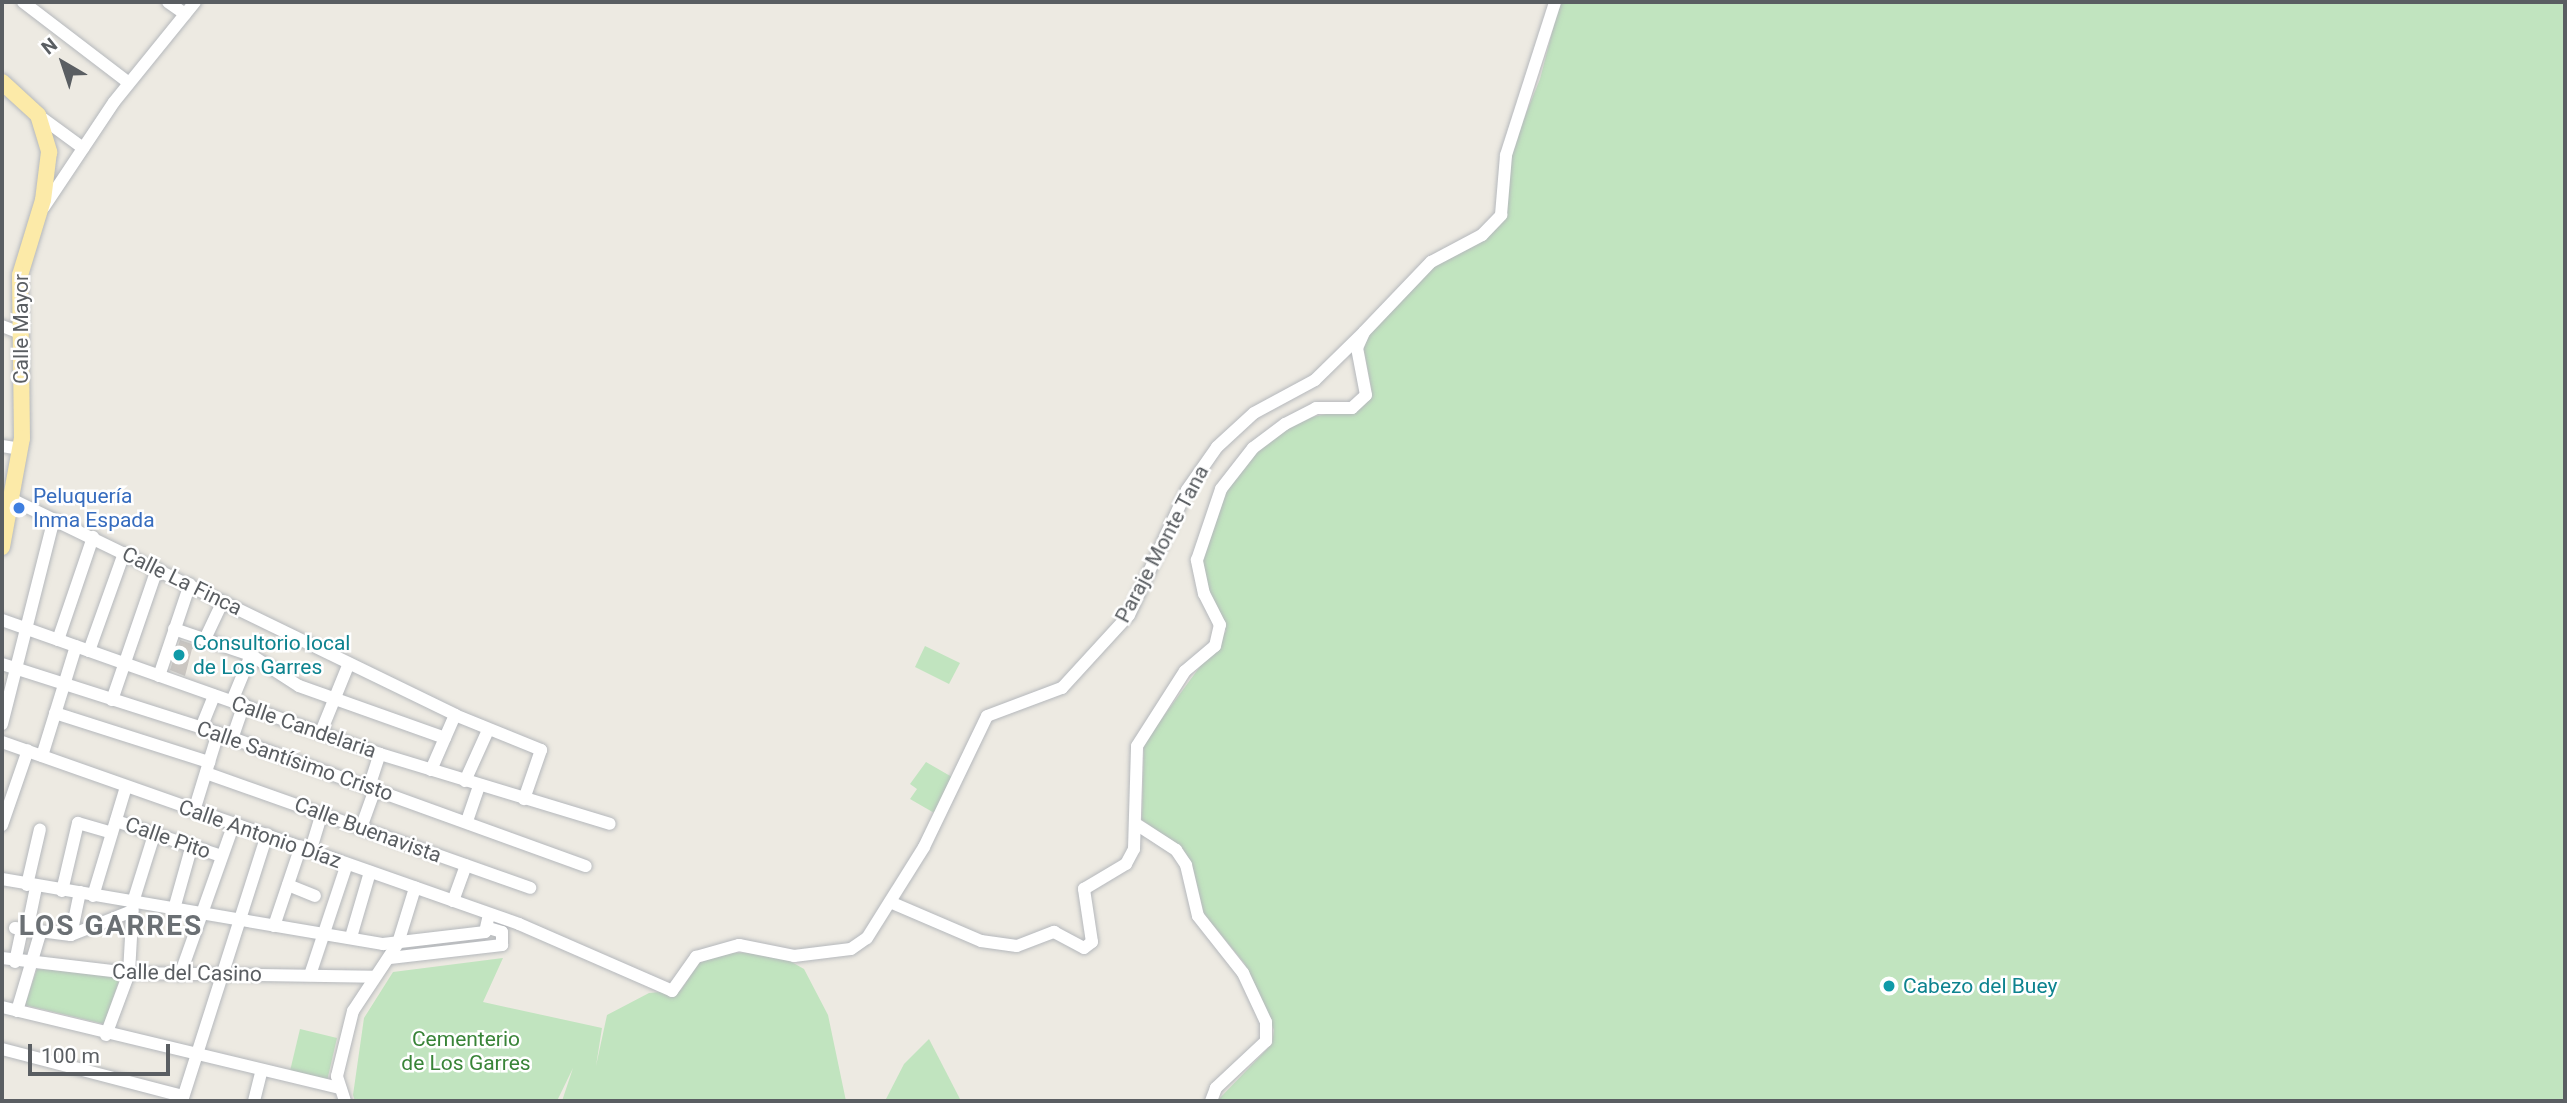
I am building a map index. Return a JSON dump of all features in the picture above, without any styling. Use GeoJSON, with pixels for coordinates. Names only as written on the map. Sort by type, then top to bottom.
{"type":"FeatureCollection","features":[{"type":"Feature","properties":{"kind":"main road"},"geometry":{"type":"LineString","coordinates":[[2,82],[38,115]]}},
{"type":"Feature","properties":{"kind":"main road","name":"Calle Mayor"},"geometry":{"type":"LineString","coordinates":[[2,547],[21,449],[21,268],[38,215],[48,169],[47,134],[38,115]]}},
{"type":"Feature","properties":{"kind":"street"},"geometry":{"type":"LineString","coordinates":[[23,2],[129,83]]}},
{"type":"Feature","properties":{"kind":"street"},"geometry":{"type":"LineString","coordinates":[[168,2],[185,14]]}},
{"type":"Feature","properties":{"kind":"street"},"geometry":{"type":"LineString","coordinates":[[38,215],[129,83],[195,2]]}},
{"type":"Feature","properties":{"kind":"street","name":"Paraje Monte Tana"},"geometry":{"type":"LineString","coordinates":[[672,991],[696,957],[739,945],[794,956],[860,947],[924,847],[986,716],[1062,688],[1129,615],[1187,491],[1217,447],[1254,413],[1315,380],[1431,262],[1482,235],[1501,215],[1506,155],[1555,2]]}},
{"type":"Feature","properties":{"kind":"street"},"geometry":{"type":"LineString","coordinates":[[38,115],[83,148]]}},
{"type":"Feature","properties":{"kind":"street"},"geometry":{"type":"LineString","coordinates":[[47,134],[64,134]]}},
{"type":"Feature","properties":{"kind":"street"},"geometry":{"type":"LineString","coordinates":[[48,169],[65,175]]}},
{"type":"Feature","properties":{"kind":"street"},"geometry":{"type":"LineString","coordinates":[[2,326],[20,333]]}},
{"type":"Feature","properties":{"kind":"street","name":"Paraje Monte Tana"},"geometry":{"type":"LineString","coordinates":[[890,902],[981,941],[1017,946],[1054,932],[1084,948],[1092,942],[1084,889],[1126,864],[1136,824],[1137,746],[1185,671],[1215,646],[1220,625],[1204,594],[1197,560],[1207,518],[1253,448],[1316,408],[1352,408],[1366,395],[1357,348],[1364,332]]}},
{"type":"Feature","properties":{"kind":"street"},"geometry":{"type":"LineString","coordinates":[[2,446],[21,449]]}},
{"type":"Feature","properties":{"kind":"street","name":"Calle La Finca"},"geometry":{"type":"LineString","coordinates":[[13,500],[455,715],[541,750],[524,799]]}},
{"type":"Feature","properties":{"kind":"street"},"geometry":{"type":"LineString","coordinates":[[2,724],[54,519]]}},
{"type":"Feature","properties":{"kind":"street"},"geometry":{"type":"LineString","coordinates":[[58,640],[93,537]]}},
{"type":"Feature","properties":{"kind":"street"},"geometry":{"type":"LineString","coordinates":[[42,756],[63,684],[83,649],[124,553]]}},
{"type":"Feature","properties":{"kind":"street"},"geometry":{"type":"LineString","coordinates":[[112,700],[122,663],[157,569]]}},
{"type":"Feature","properties":{"kind":"street"},"geometry":{"type":"LineString","coordinates":[[159,676],[190,584]]}},
{"type":"Feature","properties":{"kind":"street"},"geometry":{"type":"LineString","coordinates":[[205,639],[223,601]]}},
{"type":"Feature","properties":{"kind":"street","name":"Calle Candelaria"},"geometry":{"type":"LineString","coordinates":[[2,620],[380,754],[610,824]]}},
{"type":"Feature","properties":{"kind":"street"},"geometry":{"type":"LineString","coordinates":[[174,629],[251,655],[333,698],[445,738]]}},
{"type":"Feature","properties":{"kind":"street"},"geometry":{"type":"LineString","coordinates":[[232,738],[238,702],[251,655]]}},
{"type":"Feature","properties":{"kind":"street"},"geometry":{"type":"LineString","coordinates":[[321,732],[349,663]]}},
{"type":"Feature","properties":{"kind":"street","name":"Calle Santísimo Cristo"},"geometry":{"type":"LineString","coordinates":[[2,664],[218,733],[586,866]]}},
{"type":"Feature","properties":{"kind":"street"},"geometry":{"type":"LineString","coordinates":[[201,728],[214,696]]}},
{"type":"Feature","properties":{"kind":"street","name":"Calle Buenavista"},"geometry":{"type":"LineString","coordinates":[[55,713],[207,768],[322,814],[530,888]]}},
{"type":"Feature","properties":{"kind":"street"},"geometry":{"type":"LineString","coordinates":[[431,770],[455,715]]}},
{"type":"Feature","properties":{"kind":"street"},"geometry":{"type":"LineString","coordinates":[[465,781],[488,730]]}},
{"type":"Feature","properties":{"kind":"street"},"geometry":{"type":"LineString","coordinates":[[194,810],[218,733]]}},
{"type":"Feature","properties":{"kind":"street","name":"Calle Antonio Díaz"},"geometry":{"type":"LineString","coordinates":[[2,742],[516,923],[672,991]]}},
{"type":"Feature","properties":{"kind":"street"},"geometry":{"type":"LineString","coordinates":[[2,823],[5,802],[28,750]]}},
{"type":"Feature","properties":{"kind":"street"},"geometry":{"type":"LineString","coordinates":[[361,828],[380,754]]}},
{"type":"Feature","properties":{"kind":"street"},"geometry":{"type":"LineString","coordinates":[[467,821],[479,786]]}},
{"type":"Feature","properties":{"kind":"street"},"geometry":{"type":"LineString","coordinates":[[71,934],[114,827],[126,787]]}},
{"type":"Feature","properties":{"kind":"street"},"geometry":{"type":"LineString","coordinates":[[274,926],[288,885],[322,814]]}},
{"type":"Feature","properties":{"kind":"street","name":"Calle Pito"},"geometry":{"type":"LineString","coordinates":[[62,891],[78,823],[155,832],[221,856]]}},
{"type":"Feature","properties":{"kind":"street"},"geometry":{"type":"LineString","coordinates":[[180,975],[234,823]]}},
{"type":"Feature","properties":{"kind":"street"},"geometry":{"type":"LineString","coordinates":[[1136,824],[1176,850],[1186,865],[1198,916],[1243,973],[1266,1022],[1266,1041],[1216,1088],[1212,1101]]}},
{"type":"Feature","properties":{"kind":"street"},"geometry":{"type":"LineString","coordinates":[[18,1011],[32,967],[26,930],[40,830]]}},
{"type":"Feature","properties":{"kind":"street"},"geometry":{"type":"LineString","coordinates":[[106,1035],[129,973],[133,906],[155,832]]}},
{"type":"Feature","properties":{"kind":"street"},"geometry":{"type":"LineString","coordinates":[[2,1049],[183,1099],[267,834]]}},
{"type":"Feature","properties":{"kind":"street"},"geometry":{"type":"LineString","coordinates":[[174,909],[192,845]]}},
{"type":"Feature","properties":{"kind":"street"},"geometry":{"type":"LineString","coordinates":[[310,975],[347,864]]}},
{"type":"Feature","properties":{"kind":"street"},"geometry":{"type":"LineString","coordinates":[[453,901],[466,865]]}},
{"type":"Feature","properties":{"kind":"street"},"geometry":{"type":"LineString","coordinates":[[351,937],[370,872]]}},
{"type":"Feature","properties":{"kind":"street"},"geometry":{"type":"LineString","coordinates":[[2,879],[86,894],[133,906],[174,909],[398,943],[489,928],[505,936]]}},
{"type":"Feature","properties":{"kind":"street"},"geometry":{"type":"LineString","coordinates":[[288,885],[315,896]]}},
{"type":"Feature","properties":{"kind":"street"},"geometry":{"type":"LineString","coordinates":[[334,1093],[353,1011],[398,943],[415,888]]}},
{"type":"Feature","properties":{"kind":"street"},"geometry":{"type":"LineString","coordinates":[[26,930],[71,934],[133,906]]}},
{"type":"Feature","properties":{"kind":"street"},"geometry":{"type":"LineString","coordinates":[[489,914],[489,928]]}},
{"type":"Feature","properties":{"kind":"street"},"geometry":{"type":"LineString","coordinates":[[390,958],[494,948],[516,923]]}},
{"type":"Feature","properties":{"kind":"street"},"geometry":{"type":"LineString","coordinates":[[8,960],[26,930]]}},
{"type":"Feature","properties":{"kind":"street","name":"Calle del Casino"},"geometry":{"type":"LineString","coordinates":[[8,960],[32,967],[129,973],[374,977]]}},
{"type":"Feature","properties":{"kind":"street"},"geometry":{"type":"LineString","coordinates":[[2,1007],[334,1093],[345,1101]]}},
{"type":"Feature","properties":{"kind":"street"},"geometry":{"type":"LineString","coordinates":[[254,1101],[261,1073]]}},
{"type":"Feature","properties":{"kind":"green space"},"geometry":{"type":"Polygon","coordinates":[[[1560,2],[2565,2],[2565,1101],[1217,1101],[1272,1044],[1274,1030],[1245,964],[1204,914],[1192,864],[1183,849],[1142,820],[1144,743],[1226,631],[1204,586],[1202,559],[1224,491],[1244,461],[1298,420],[1359,407],[1372,392],[1363,345],[1374,328],[1427,270],[1506,209],[1512,148],[1540,79],[1560,2]]]}},
{"type":"Feature","properties":{"kind":"green space"},"geometry":{"type":"Polygon","coordinates":[[[925,646],[960,663],[949,684],[915,667],[925,646]]]}},
{"type":"Feature","properties":{"kind":"green space"},"geometry":{"type":"Polygon","coordinates":[[[926,762],[952,777],[936,814],[910,799],[917,789],[910,784],[926,762]]]}},
{"type":"Feature","properties":{"kind":"green space","name":"Cementerio de Los Garres"},"geometry":{"type":"Polygon","coordinates":[[[774,952],[804,969],[828,1015],[846,1101],[562,1101],[573,1068],[557,1101],[355,1101],[353,1095],[364,1018],[393,972],[503,958],[483,1002],[602,1028],[596,1066],[607,1015],[649,993],[681,990],[699,963],[726,953],[774,952]]]}},
{"type":"Feature","properties":{"kind":"green space"},"geometry":{"type":"Polygon","coordinates":[[[37,969],[121,975],[104,1024],[25,1005],[37,969]]]}},
{"type":"Feature","properties":{"kind":"green space"},"geometry":{"type":"Polygon","coordinates":[[[300,1029],[337,1038],[327,1081],[290,1071],[300,1029]]]}},
{"type":"Feature","properties":{"kind":"green space"},"geometry":{"type":"Polygon","coordinates":[[[929,1039],[961,1101],[885,1101],[904,1064],[929,1039]]]}},
{"type":"Feature","properties":{"kind":"building"},"geometry":{"type":"Polygon","coordinates":[[[180,640],[198,646],[192,649],[185,676],[170,670],[180,640]]]}},
{"type":"Feature","properties":{"kind":"place","name":"Peluquería Inma Espada"},"geometry":{"type":"Point","coordinates":[19,508]}},
{"type":"Feature","properties":{"kind":"place","name":"Consultorio local de Los Garres"},"geometry":{"type":"Point","coordinates":[179,655]}},
{"type":"Feature","properties":{"kind":"place","name":"Cabezo del Buey"},"geometry":{"type":"Point","coordinates":[1889,986]}},
{"type":"Feature","properties":{"kind":"district","name":"LOS GARRES"},"geometry":{"type":"Point","coordinates":[111,926]}}]}
